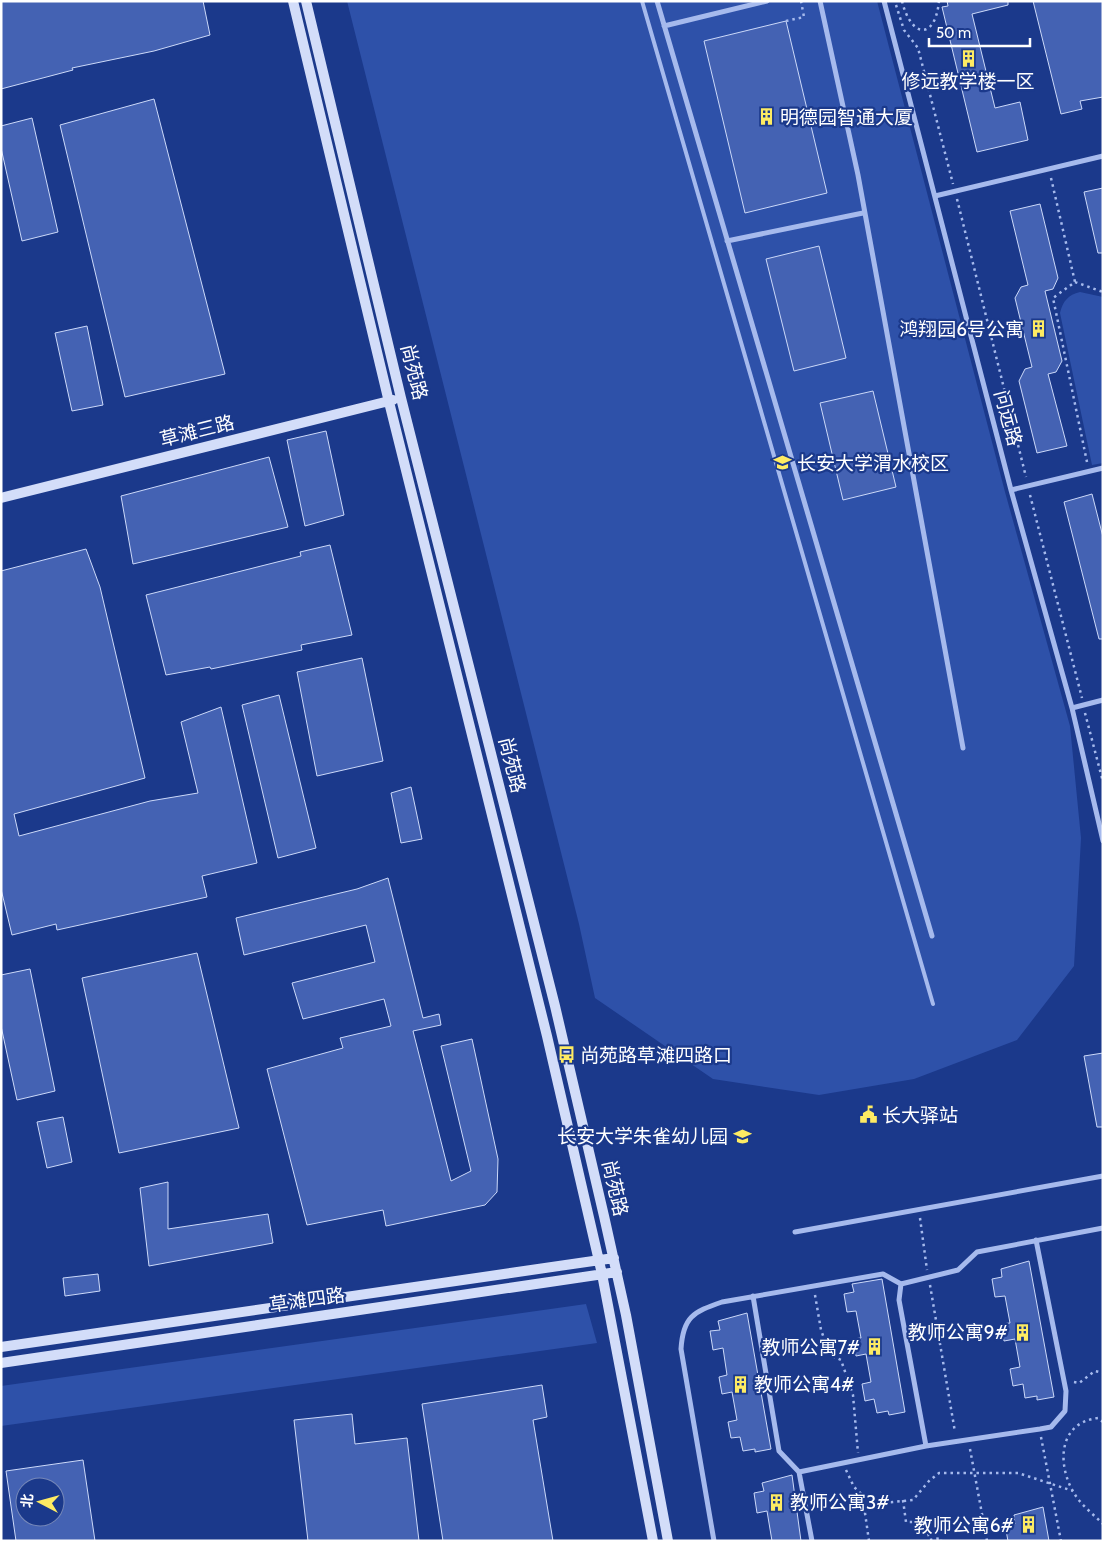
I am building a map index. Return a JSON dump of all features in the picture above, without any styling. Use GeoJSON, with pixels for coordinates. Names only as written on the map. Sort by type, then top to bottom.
{"type":"FeatureCollection","features":[{"type":"Feature","properties":{"kind":"main road","name":"尚苑路"},"geometry":{"type":"LineString","coordinates":[[293,1],[389,402],[547,1036],[597,1260],[602,1274],[653,1541]]}},
{"type":"Feature","properties":{"kind":"main road","name":"尚苑路"},"geometry":{"type":"LineString","coordinates":[[306,1],[401,398],[554,1006],[614,1258],[668,1541]]}},
{"type":"Feature","properties":{"kind":"main road","name":"草滩三路"},"geometry":{"type":"LineString","coordinates":[[1,498],[401,398]]}},
{"type":"Feature","properties":{"kind":"main road","name":"草滩四路"},"geometry":{"type":"LineString","coordinates":[[1,1347],[614,1258]]}},
{"type":"Feature","properties":{"kind":"main road","name":"草滩四路"},"geometry":{"type":"LineString","coordinates":[[1,1363],[617,1272]]}},
{"type":"Feature","properties":{"kind":"street"},"geometry":{"type":"LineString","coordinates":[[657,1],[932,936]]}},
{"type":"Feature","properties":{"kind":"street"},"geometry":{"type":"LineString","coordinates":[[664,26],[767,1]]}},
{"type":"Feature","properties":{"kind":"street"},"geometry":{"type":"LineString","coordinates":[[820,1],[858,176],[863,213],[963,748]]}},
{"type":"Feature","properties":{"kind":"street","name":"问远路"},"geometry":{"type":"LineString","coordinates":[[884,1],[1012,490],[1072,708],[1103,841]]}},
{"type":"Feature","properties":{"kind":"street"},"geometry":{"type":"LineString","coordinates":[[935,196],[1103,156]]}},
{"type":"Feature","properties":{"kind":"street"},"geometry":{"type":"LineString","coordinates":[[727,241],[863,213]]}},
{"type":"Feature","properties":{"kind":"street"},"geometry":{"type":"LineString","coordinates":[[1012,490],[1103,468]]}},
{"type":"Feature","properties":{"kind":"street"},"geometry":{"type":"LineString","coordinates":[[1072,708],[1103,700]]}},
{"type":"Feature","properties":{"kind":"street"},"geometry":{"type":"LineString","coordinates":[[795,1232],[1103,1176]]}},
{"type":"Feature","properties":{"kind":"street"},"geometry":{"type":"LineString","coordinates":[[714,1541],[681,1349],[682,1329],[691,1317],[705,1308],[722,1302],[883,1274],[901,1284],[958,1270],[977,1252],[1103,1228]]}},
{"type":"Feature","properties":{"kind":"street"},"geometry":{"type":"LineString","coordinates":[[799,1472],[926,1446],[1051,1427],[1065,1411],[1064,1380],[1036,1240]]}},
{"type":"Feature","properties":{"kind":"street"},"geometry":{"type":"LineString","coordinates":[[901,1284],[899,1300],[926,1446]]}},
{"type":"Feature","properties":{"kind":"street"},"geometry":{"type":"LineString","coordinates":[[752,1296],[779,1450],[799,1472],[812,1541]]}},
{"type":"Feature","properties":{"kind":"lane"},"geometry":{"type":"LineString","coordinates":[[642,1],[933,1004]]}},
{"type":"Feature","properties":{"kind":"path"},"geometry":{"type":"LineString","coordinates":[[786,21],[804,17],[801,1]]}},
{"type":"Feature","properties":{"kind":"path"},"geometry":{"type":"LineString","coordinates":[[895,1],[904,30],[918,48],[1103,782]]}},
{"type":"Feature","properties":{"kind":"path"},"geometry":{"type":"LineString","coordinates":[[902,1],[906,18],[912,26],[919,30],[925,30],[931,25],[938,10],[939,1]]}},
{"type":"Feature","properties":{"kind":"path"},"geometry":{"type":"LineString","coordinates":[[1050,169],[1075,282]]}},
{"type":"Feature","properties":{"kind":"path"},"geometry":{"type":"LineString","coordinates":[[1075,282],[1103,292]]}},
{"type":"Feature","properties":{"kind":"path"},"geometry":{"type":"LineString","coordinates":[[1075,282],[1053,298],[1088,471]]}},
{"type":"Feature","properties":{"kind":"path"},"geometry":{"type":"LineString","coordinates":[[918,1209],[957,1442]]}},
{"type":"Feature","properties":{"kind":"path"},"geometry":{"type":"LineString","coordinates":[[813,1286],[821,1330],[830,1355],[841,1360],[853,1395],[855,1443],[860,1460]]}},
{"type":"Feature","properties":{"kind":"path"},"geometry":{"type":"LineString","coordinates":[[1064,1380],[1079,1383],[1095,1371],[1103,1373]]}},
{"type":"Feature","properties":{"kind":"path"},"geometry":{"type":"LineString","coordinates":[[1103,1422],[1098,1418],[1084,1420],[1072,1430],[1064,1445],[1065,1472],[1074,1491],[1079,1500],[1103,1524]]}},
{"type":"Feature","properties":{"kind":"path"},"geometry":{"type":"LineString","coordinates":[[1040,1429],[1061,1541]]}},
{"type":"Feature","properties":{"kind":"path"},"geometry":{"type":"LineString","coordinates":[[968,1440],[976,1474],[987,1541]]}},
{"type":"Feature","properties":{"kind":"path"},"geometry":{"type":"LineString","coordinates":[[845,1463],[847,1474],[854,1487],[872,1504]]}},
{"type":"Feature","properties":{"kind":"path"},"geometry":{"type":"LineString","coordinates":[[869,1541],[865,1513],[872,1504],[913,1500],[929,1481],[940,1473],[1018,1473],[1074,1491]]}},
{"type":"Feature","properties":{"kind":"path"},"geometry":{"type":"LineString","coordinates":[[902,1500],[906,1522],[914,1522],[918,1530],[927,1530],[930,1540],[941,1538],[941,1541]]}},
{"type":"Feature","properties":{"kind":"path"},"geometry":{"type":"LineString","coordinates":[[1100,1521],[1103,1518]]}},
{"type":"Feature","properties":{"kind":"shaded area","name":"长安大学渭水校区"},"geometry":{"type":"Polygon","coordinates":[[[347,1],[877,1],[1005,492],[1070,726],[1081,838],[1074,966],[1017,1040],[914,1079],[819,1095],[713,1079],[595,998],[579,924],[347,1]]]}},
{"type":"Feature","properties":{"kind":"shaded area"},"geometry":{"type":"Polygon","coordinates":[[[1080,292],[1103,297],[1103,463],[1092,465],[1060,313],[1067,299],[1080,292]]]}},
{"type":"Feature","properties":{"kind":"shaded area"},"geometry":{"type":"Polygon","coordinates":[[[586,1304],[597,1343],[1,1426],[1,1386],[586,1304]]]}},
{"type":"Feature","properties":{"kind":"building"},"geometry":{"type":"Polygon","coordinates":[[[1,1],[203,1],[210,35],[154,51],[72,68],[73,70],[1,89],[1,1]]]}},
{"type":"Feature","properties":{"kind":"building","name":"修远教学楼一区"},"geometry":{"type":"Polygon","coordinates":[[[947,1],[1008,1],[1008,5],[972,14],[995,108],[1020,102],[1028,140],[977,152],[942,7],[948,6],[947,1]]]}},
{"type":"Feature","properties":{"kind":"building"},"geometry":{"type":"Polygon","coordinates":[[[1033,1],[1103,1],[1103,97],[1080,101],[1082,109],[1061,114],[1033,1]]]}},
{"type":"Feature","properties":{"kind":"building","name":"明德园智通大厦"},"geometry":{"type":"Polygon","coordinates":[[[786,21],[827,193],[745,213],[704,41],[786,21]]]}},
{"type":"Feature","properties":{"kind":"building"},"geometry":{"type":"Polygon","coordinates":[[[154,99],[225,374],[125,397],[60,125],[154,99]]]}},
{"type":"Feature","properties":{"kind":"building"},"geometry":{"type":"Polygon","coordinates":[[[32,118],[58,232],[22,241],[1,148],[1,126],[32,118]]]}},
{"type":"Feature","properties":{"kind":"building"},"geometry":{"type":"Polygon","coordinates":[[[1103,188],[1103,253],[1098,253],[1084,192],[1103,188]]]}},
{"type":"Feature","properties":{"kind":"building","name":"鸿翔园6号公寓"},"geometry":{"type":"Polygon","coordinates":[[[1040,204],[1058,278],[1053,289],[1045,291],[1062,361],[1056,372],[1048,374],[1067,446],[1037,453],[1019,381],[1025,369],[1032,367],[1015,298],[1021,287],[1028,285],[1010,211],[1040,204]]]}},
{"type":"Feature","properties":{"kind":"building"},"geometry":{"type":"Polygon","coordinates":[[[819,246],[846,358],[794,371],[766,259],[819,246]]]}},
{"type":"Feature","properties":{"kind":"building"},"geometry":{"type":"Polygon","coordinates":[[[87,326],[103,405],[72,411],[55,333],[87,326]]]}},
{"type":"Feature","properties":{"kind":"building"},"geometry":{"type":"Polygon","coordinates":[[[873,391],[896,487],[843,500],[820,403],[873,391]]]}},
{"type":"Feature","properties":{"kind":"building"},"geometry":{"type":"Polygon","coordinates":[[[326,431],[344,515],[305,526],[287,440],[326,431]]]}},
{"type":"Feature","properties":{"kind":"building"},"geometry":{"type":"Polygon","coordinates":[[[269,457],[288,527],[133,564],[121,496],[269,457]]]}},
{"type":"Feature","properties":{"kind":"building"},"geometry":{"type":"Polygon","coordinates":[[[1092,494],[1103,537],[1103,639],[1099,639],[1064,502],[1092,494]]]}},
{"type":"Feature","properties":{"kind":"building"},"geometry":{"type":"Polygon","coordinates":[[[330,545],[352,635],[301,645],[302,650],[211,669],[210,667],[166,675],[146,595],[301,556],[300,552],[330,545]]]}},
{"type":"Feature","properties":{"kind":"building"},"geometry":{"type":"Polygon","coordinates":[[[86,549],[100,587],[145,778],[14,814],[19,836],[150,801],[198,793],[181,722],[221,707],[257,863],[202,876],[207,897],[57,930],[56,924],[12,935],[1,889],[1,571],[86,549]]]}},
{"type":"Feature","properties":{"kind":"building"},"geometry":{"type":"Polygon","coordinates":[[[362,658],[383,761],[317,776],[297,672],[362,658]]]}},
{"type":"Feature","properties":{"kind":"building"},"geometry":{"type":"Polygon","coordinates":[[[279,695],[316,848],[278,858],[242,705],[279,695]]]}},
{"type":"Feature","properties":{"kind":"building"},"geometry":{"type":"Polygon","coordinates":[[[411,787],[422,839],[401,843],[391,793],[411,787]]]}},
{"type":"Feature","properties":{"kind":"building"},"geometry":{"type":"Polygon","coordinates":[[[388,878],[423,1018],[439,1014],[441,1025],[413,1031],[451,1181],[471,1171],[441,1046],[472,1039],[498,1159],[497,1192],[485,1205],[386,1226],[383,1210],[307,1225],[267,1069],[343,1048],[340,1038],[391,1026],[384,999],[303,1019],[292,983],[375,962],[366,925],[244,955],[236,918],[357,889],[388,878]]]}},
{"type":"Feature","properties":{"kind":"building"},"geometry":{"type":"Polygon","coordinates":[[[197,953],[239,1128],[119,1153],[82,978],[197,953]]]}},
{"type":"Feature","properties":{"kind":"building"},"geometry":{"type":"Polygon","coordinates":[[[30,969],[55,1091],[17,1100],[1,1026],[1,975],[30,969]]]}},
{"type":"Feature","properties":{"kind":"building"},"geometry":{"type":"Polygon","coordinates":[[[1103,1053],[1103,1127],[1097,1127],[1084,1056],[1103,1053]]]}},
{"type":"Feature","properties":{"kind":"building"},"geometry":{"type":"Polygon","coordinates":[[[63,1117],[72,1162],[47,1168],[37,1122],[63,1117]]]}},
{"type":"Feature","properties":{"kind":"building"},"geometry":{"type":"Polygon","coordinates":[[[168,1182],[168,1229],[268,1214],[273,1243],[149,1266],[140,1188],[168,1182]]]}},
{"type":"Feature","properties":{"kind":"building","name":"教师公寓9#"},"geometry":{"type":"Polygon","coordinates":[[[1029,1261],[1054,1397],[1037,1400],[1037,1396],[1025,1398],[1023,1384],[1013,1386],[1010,1369],[1020,1367],[1015,1339],[1004,1341],[1001,1324],[1010,1323],[1005,1296],[995,1297],[992,1279],[1002,1277],[1001,1269],[1029,1261]]]}},
{"type":"Feature","properties":{"kind":"building"},"geometry":{"type":"Polygon","coordinates":[[[98,1274],[100,1291],[65,1296],[63,1278],[98,1274]]]}},
{"type":"Feature","properties":{"kind":"building","name":"教师公寓7#"},"geometry":{"type":"Polygon","coordinates":[[[882,1279],[905,1412],[889,1415],[888,1411],[877,1413],[874,1399],[865,1401],[862,1384],[871,1382],[866,1354],[856,1356],[853,1339],[861,1338],[856,1311],[847,1312],[844,1294],[854,1292],[852,1284],[882,1279]]]}},
{"type":"Feature","properties":{"kind":"building","name":"教师公寓4#"},"geometry":{"type":"Polygon","coordinates":[[[747,1313],[771,1449],[755,1452],[755,1449],[743,1451],[740,1437],[731,1438],[728,1422],[737,1420],[732,1392],[722,1394],[719,1377],[727,1375],[723,1348],[713,1350],[710,1331],[720,1330],[718,1321],[747,1313]]]}},
{"type":"Feature","properties":{"kind":"building"},"geometry":{"type":"Polygon","coordinates":[[[542,1385],[547,1417],[533,1420],[553,1541],[443,1541],[422,1404],[542,1385]]]}},
{"type":"Feature","properties":{"kind":"building"},"geometry":{"type":"Polygon","coordinates":[[[352,1414],[355,1444],[407,1438],[419,1541],[308,1541],[294,1420],[352,1414]]]}},
{"type":"Feature","properties":{"kind":"building"},"geometry":{"type":"Polygon","coordinates":[[[83,1460],[95,1541],[16,1541],[6,1471],[83,1460]]]}},
{"type":"Feature","properties":{"kind":"building","name":"教师公寓3#"},"geometry":{"type":"Polygon","coordinates":[[[792,1475],[801,1541],[772,1541],[767,1511],[757,1513],[754,1493],[764,1491],[762,1483],[792,1475]]]}},
{"type":"Feature","properties":{"kind":"building","name":"教师公寓6#"},"geometry":{"type":"Polygon","coordinates":[[[1043,1507],[1049,1541],[1008,1541],[1005,1525],[1015,1524],[1014,1515],[1043,1507]]]}},
{"type":"Feature","properties":{"kind":"place","name":"修远教学楼一区"},"geometry":{"type":"Point","coordinates":[968,58]}},
{"type":"Feature","properties":{"kind":"place","name":"明德园智通大厦"},"geometry":{"type":"Point","coordinates":[766,117]}},
{"type":"Feature","properties":{"kind":"place","name":"鸿翔园6号公寓"},"geometry":{"type":"Point","coordinates":[1038,329]}},
{"type":"Feature","properties":{"kind":"place","name":"长安大学渭水校区"},"geometry":{"type":"Point","coordinates":[783,463]}},
{"type":"Feature","properties":{"kind":"place","name":"尚苑路草滩四路口"},"geometry":{"type":"Point","coordinates":[566,1055]}},
{"type":"Feature","properties":{"kind":"place","name":"长大驿站"},"geometry":{"type":"Point","coordinates":[868,1115]}},
{"type":"Feature","properties":{"kind":"place","name":"长安大学朱雀幼儿园"},"geometry":{"type":"Point","coordinates":[742,1136]}},
{"type":"Feature","properties":{"kind":"place","name":"教师公寓9#"},"geometry":{"type":"Point","coordinates":[1022,1332]}},
{"type":"Feature","properties":{"kind":"place","name":"教师公寓7#"},"geometry":{"type":"Point","coordinates":[874,1347]}},
{"type":"Feature","properties":{"kind":"place","name":"教师公寓4#"},"geometry":{"type":"Point","coordinates":[740,1384]}},
{"type":"Feature","properties":{"kind":"place","name":"教师公寓3#"},"geometry":{"type":"Point","coordinates":[776,1502]}},
{"type":"Feature","properties":{"kind":"place","name":"教师公寓6#"},"geometry":{"type":"Point","coordinates":[1028,1525]}}]}
